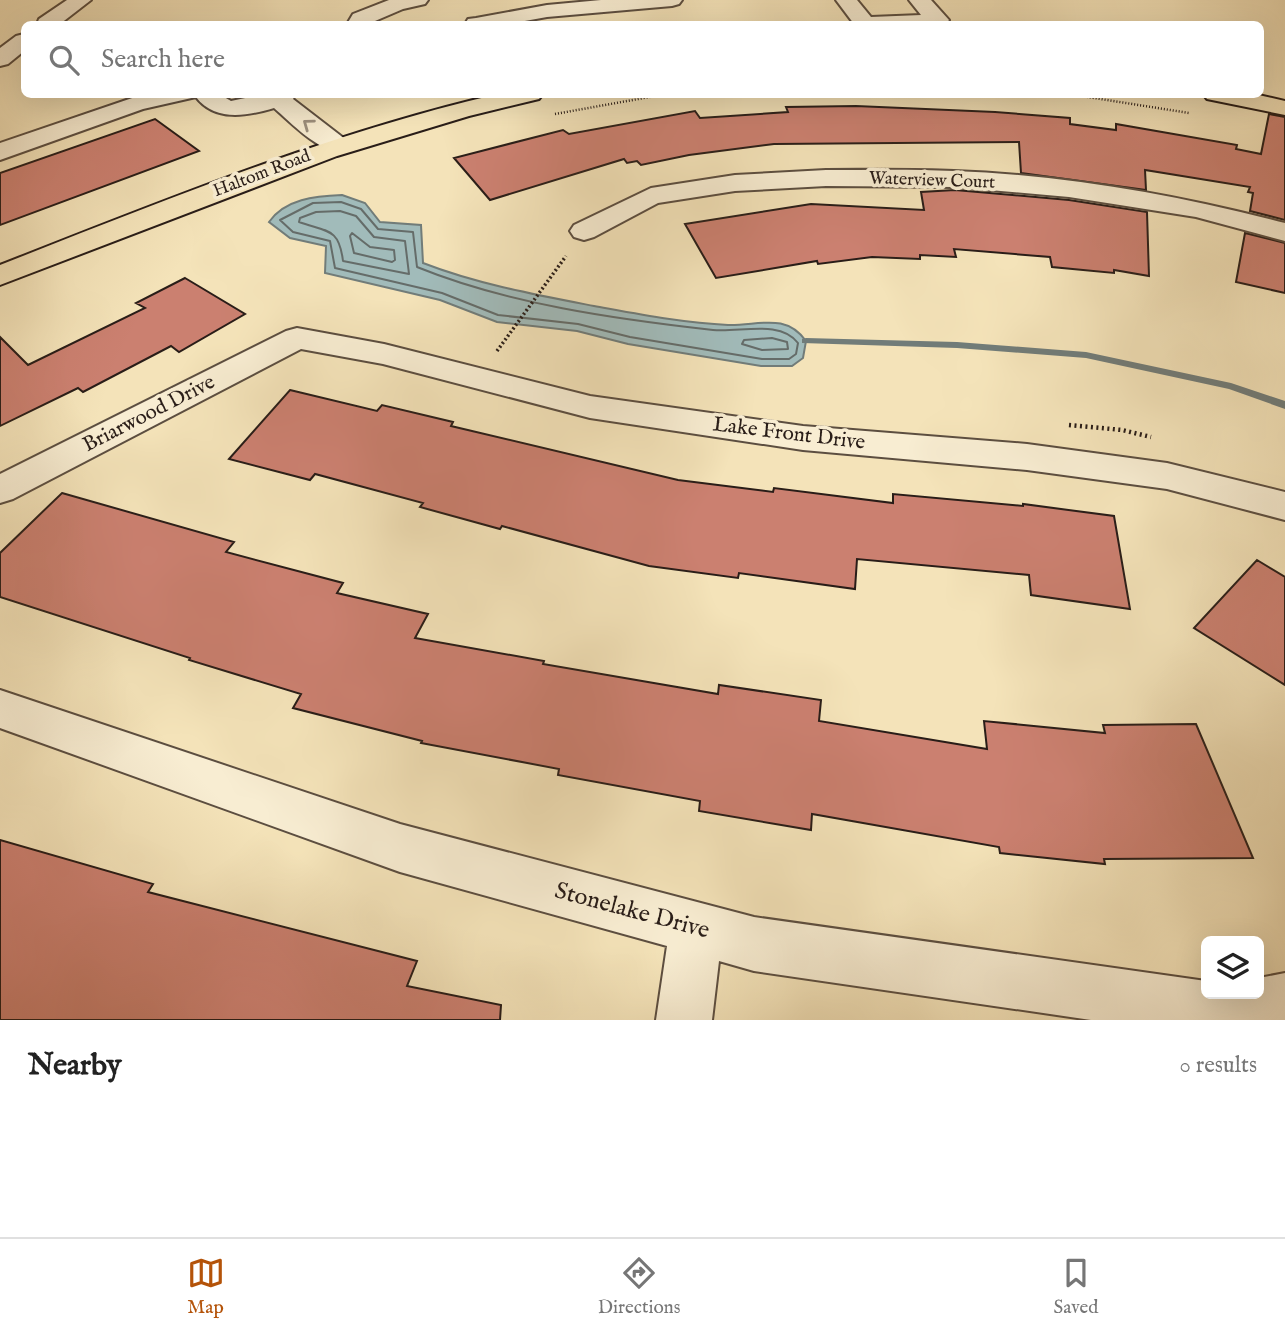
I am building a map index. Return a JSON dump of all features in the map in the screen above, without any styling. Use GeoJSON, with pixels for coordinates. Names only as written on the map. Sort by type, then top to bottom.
{"type":"FeatureCollection","features":[{"type":"Feature","properties":{"kind":"main road","name":"Haltom Road"},"geometry":{"type":"LineString","coordinates":[[0,276],[276,132],[341,146],[414,122],[514,98]]}},
{"type":"Feature","properties":{"kind":"main road"},"geometry":{"type":"LineString","coordinates":[[1235,98],[1285,108]]}},
{"type":"Feature","properties":{"kind":"street"},"geometry":{"type":"LineString","coordinates":[[51,21],[81,0]]}},
{"type":"Feature","properties":{"kind":"street"},"geometry":{"type":"LineString","coordinates":[[360,21],[397,4],[418,0]]}},
{"type":"Feature","properties":{"kind":"street"},"geometry":{"type":"LineString","coordinates":[[492,21],[547,11],[673,0]]}},
{"type":"Feature","properties":{"kind":"street"},"geometry":{"type":"LineString","coordinates":[[846,0],[863,21]]}},
{"type":"Feature","properties":{"kind":"street"},"geometry":{"type":"LineString","coordinates":[[919,0],[938,20],[920,21]]}},
{"type":"Feature","properties":{"kind":"street"},"geometry":{"type":"LineString","coordinates":[[0,59],[21,43]]}},
{"type":"Feature","properties":{"kind":"street"},"geometry":{"type":"LineString","coordinates":[[0,152],[137,103],[164,98]]}},
{"type":"Feature","properties":{"kind":"street"},"geometry":{"type":"LineString","coordinates":[[209,98],[212,103],[276,132],[281,98]]}},
{"type":"Feature","properties":{"kind":"street"},"geometry":{"type":"LineString","coordinates":[[282,98],[307,124],[341,146]]}},
{"type":"Feature","properties":{"kind":"street","name":"Waterview Court"},"geometry":{"type":"LineString","coordinates":[[584,231],[651,196],[735,183],[826,178],[955,179],[1069,189],[1197,209],[1285,232]]}},
{"type":"Feature","properties":{"kind":"street","name":"Briarwood Drive"},"geometry":{"type":"LineString","coordinates":[[0,490],[297,338]]}},
{"type":"Feature","properties":{"kind":"street","name":"Lake Front Drive"},"geometry":{"type":"LineString","coordinates":[[297,338],[384,354],[590,407],[803,438],[1027,457],[1167,476],[1285,506]]}},
{"type":"Feature","properties":{"kind":"street","name":"Stonelake Drive"},"geometry":{"type":"LineString","coordinates":[[0,709],[400,848],[754,944],[1228,1012],[1285,1001]]}},
{"type":"Feature","properties":{"kind":"street"},"geometry":{"type":"LineString","coordinates":[[684,1020],[696,929]]}},
{"type":"Feature","properties":{"kind":"path"},"geometry":{"type":"LineString","coordinates":[[1095,98],[1200,114]]}},
{"type":"Feature","properties":{"kind":"path"},"geometry":{"type":"LineString","coordinates":[[501,346],[563,260]]}},
{"type":"Feature","properties":{"kind":"water"},"geometry":{"type":"Polygon","coordinates":[[[342,195],[365,203],[380,222],[421,225],[423,263],[529,293],[661,318],[728,325],[780,323],[798,332],[806,341],[803,358],[792,366],[761,366],[628,344],[577,331],[497,322],[440,300],[325,273],[326,246],[290,238],[269,222],[283,208],[301,200],[342,195]]]}},
{"type":"Feature","properties":{"kind":"building"},"geometry":{"type":"Polygon","coordinates":[[[856,106],[1070,118],[1070,124],[1116,130],[1116,124],[1237,145],[1236,149],[1261,154],[1269,114],[1285,117],[1285,220],[1250,211],[1253,193],[1248,192],[1250,187],[1145,170],[1146,190],[1021,173],[1019,142],[774,144],[689,155],[641,165],[637,161],[627,163],[624,159],[490,200],[454,158],[563,130],[569,134],[695,111],[700,118],[788,112],[786,107],[856,106]]]}},
{"type":"Feature","properties":{"kind":"building"},"geometry":{"type":"Polygon","coordinates":[[[155,119],[199,151],[0,225],[0,173],[155,119]]]}},
{"type":"Feature","properties":{"kind":"building"},"geometry":{"type":"Polygon","coordinates":[[[955,190],[1069,200],[1147,212],[1149,276],[1114,270],[1114,273],[1052,267],[1050,257],[954,249],[956,257],[920,255],[920,259],[872,257],[818,264],[817,261],[716,278],[685,224],[811,204],[924,210],[921,192],[955,190]]]}},
{"type":"Feature","properties":{"kind":"building"},"geometry":{"type":"Polygon","coordinates":[[[1245,233],[1285,243],[1285,293],[1236,282],[1245,233]]]}},
{"type":"Feature","properties":{"kind":"building"},"geometry":{"type":"Polygon","coordinates":[[[185,278],[245,314],[179,352],[171,346],[83,392],[78,388],[0,426],[0,337],[28,365],[145,308],[136,303],[185,278]]]}},
{"type":"Feature","properties":{"kind":"building"},"geometry":{"type":"Polygon","coordinates":[[[290,390],[377,411],[382,405],[453,422],[451,426],[678,480],[773,492],[774,488],[893,503],[893,494],[1023,504],[1114,516],[1130,609],[1031,595],[1029,575],[857,559],[855,589],[739,573],[738,578],[649,566],[420,507],[423,503],[315,474],[310,480],[229,459],[290,390]]]}},
{"type":"Feature","properties":{"kind":"building"},"geometry":{"type":"Polygon","coordinates":[[[62,493],[234,542],[226,552],[343,583],[337,593],[428,614],[415,638],[544,661],[543,664],[718,694],[719,685],[821,700],[819,721],[987,749],[984,721],[1105,733],[1103,725],[1196,724],[1253,858],[1104,859],[1105,864],[1000,853],[999,847],[812,814],[811,830],[699,811],[700,801],[558,775],[559,769],[421,743],[422,741],[293,708],[301,694],[0,597],[0,553],[62,493]]]}},
{"type":"Feature","properties":{"kind":"building"},"geometry":{"type":"Polygon","coordinates":[[[1257,560],[1285,577],[1285,685],[1194,628],[1257,560]]]}},
{"type":"Feature","properties":{"kind":"building"},"geometry":{"type":"Polygon","coordinates":[[[0,840],[153,884],[148,892],[417,961],[407,986],[501,1005],[500,1020],[0,1020],[0,840]]]}},
{"type":"Feature","properties":{"kind":"waterway"},"geometry":{"type":"LineString","coordinates":[[806,341],[957,345],[1086,355],[1231,386],[1285,405]]}}]}
